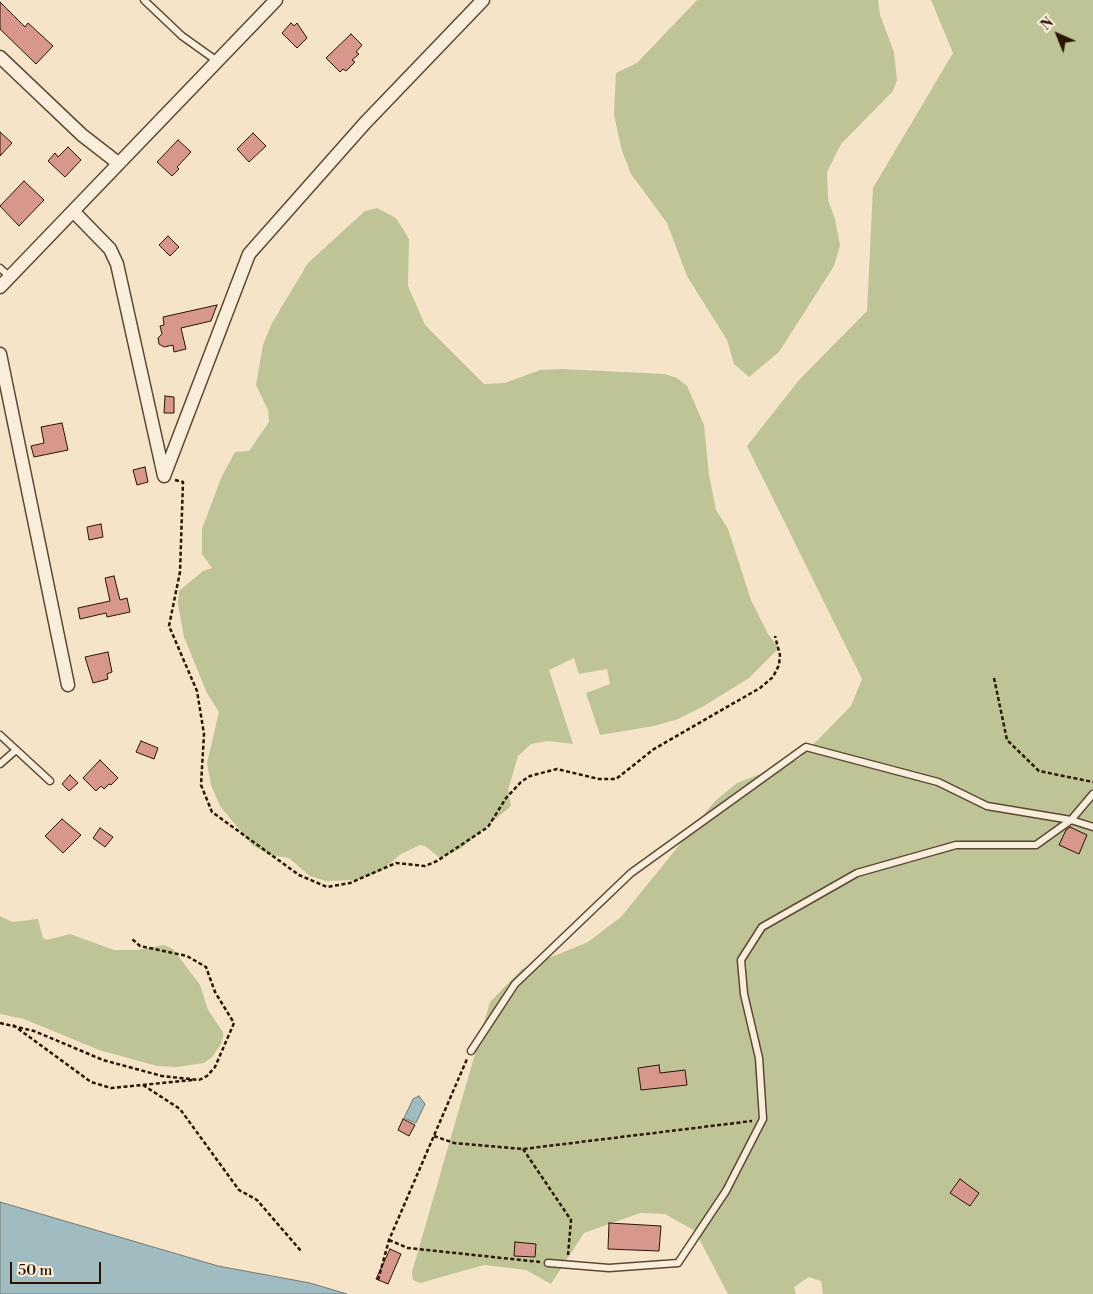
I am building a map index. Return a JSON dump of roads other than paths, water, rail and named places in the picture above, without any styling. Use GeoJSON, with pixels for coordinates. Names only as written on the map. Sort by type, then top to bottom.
{"type":"FeatureCollection","features":[{"type":"Feature","properties":{"kind":"street"},"geometry":{"type":"LineString","coordinates":[[0,287],[5,272],[73,211],[276,0]]}},
{"type":"Feature","properties":{"kind":"street"},"geometry":{"type":"LineString","coordinates":[[73,211],[110,249],[117,264],[164,476],[249,254],[365,123],[483,0]]}},
{"type":"Feature","properties":{"kind":"street"},"geometry":{"type":"LineString","coordinates":[[0,57],[82,135],[118,163]]}},
{"type":"Feature","properties":{"kind":"street"},"geometry":{"type":"LineString","coordinates":[[0,354],[68,685]]}},
{"type":"Feature","properties":{"kind":"lane"},"geometry":{"type":"LineString","coordinates":[[144,0],[182,36],[217,61]]}},
{"type":"Feature","properties":{"kind":"lane"},"geometry":{"type":"LineString","coordinates":[[0,735],[50,781]]}},
{"type":"Feature","properties":{"kind":"lane"},"geometry":{"type":"LineString","coordinates":[[471,1051],[515,984],[631,873],[806,747],[938,782],[987,806],[1071,820],[1093,828]]}},
{"type":"Feature","properties":{"kind":"lane"},"geometry":{"type":"LineString","coordinates":[[0,764],[16,750]]}},
{"type":"Feature","properties":{"kind":"lane"},"geometry":{"type":"LineString","coordinates":[[548,1263],[609,1268],[678,1263],[726,1192],[763,1119],[759,1058],[744,994],[741,960],[762,926],[857,873],[956,845],[1036,844],[1071,820],[1093,794]]}},
{"type":"Feature","properties":{"kind":"water"},"geometry":{"type":"Polygon","coordinates":[[[419,1096],[425,1104],[416,1123],[404,1118],[413,1099],[419,1096]]]}},
{"type":"Feature","properties":{"kind":"water"},"geometry":{"type":"Polygon","coordinates":[[[0,1202],[218,1266],[310,1283],[347,1294],[0,1294],[0,1202]]]}}]}
